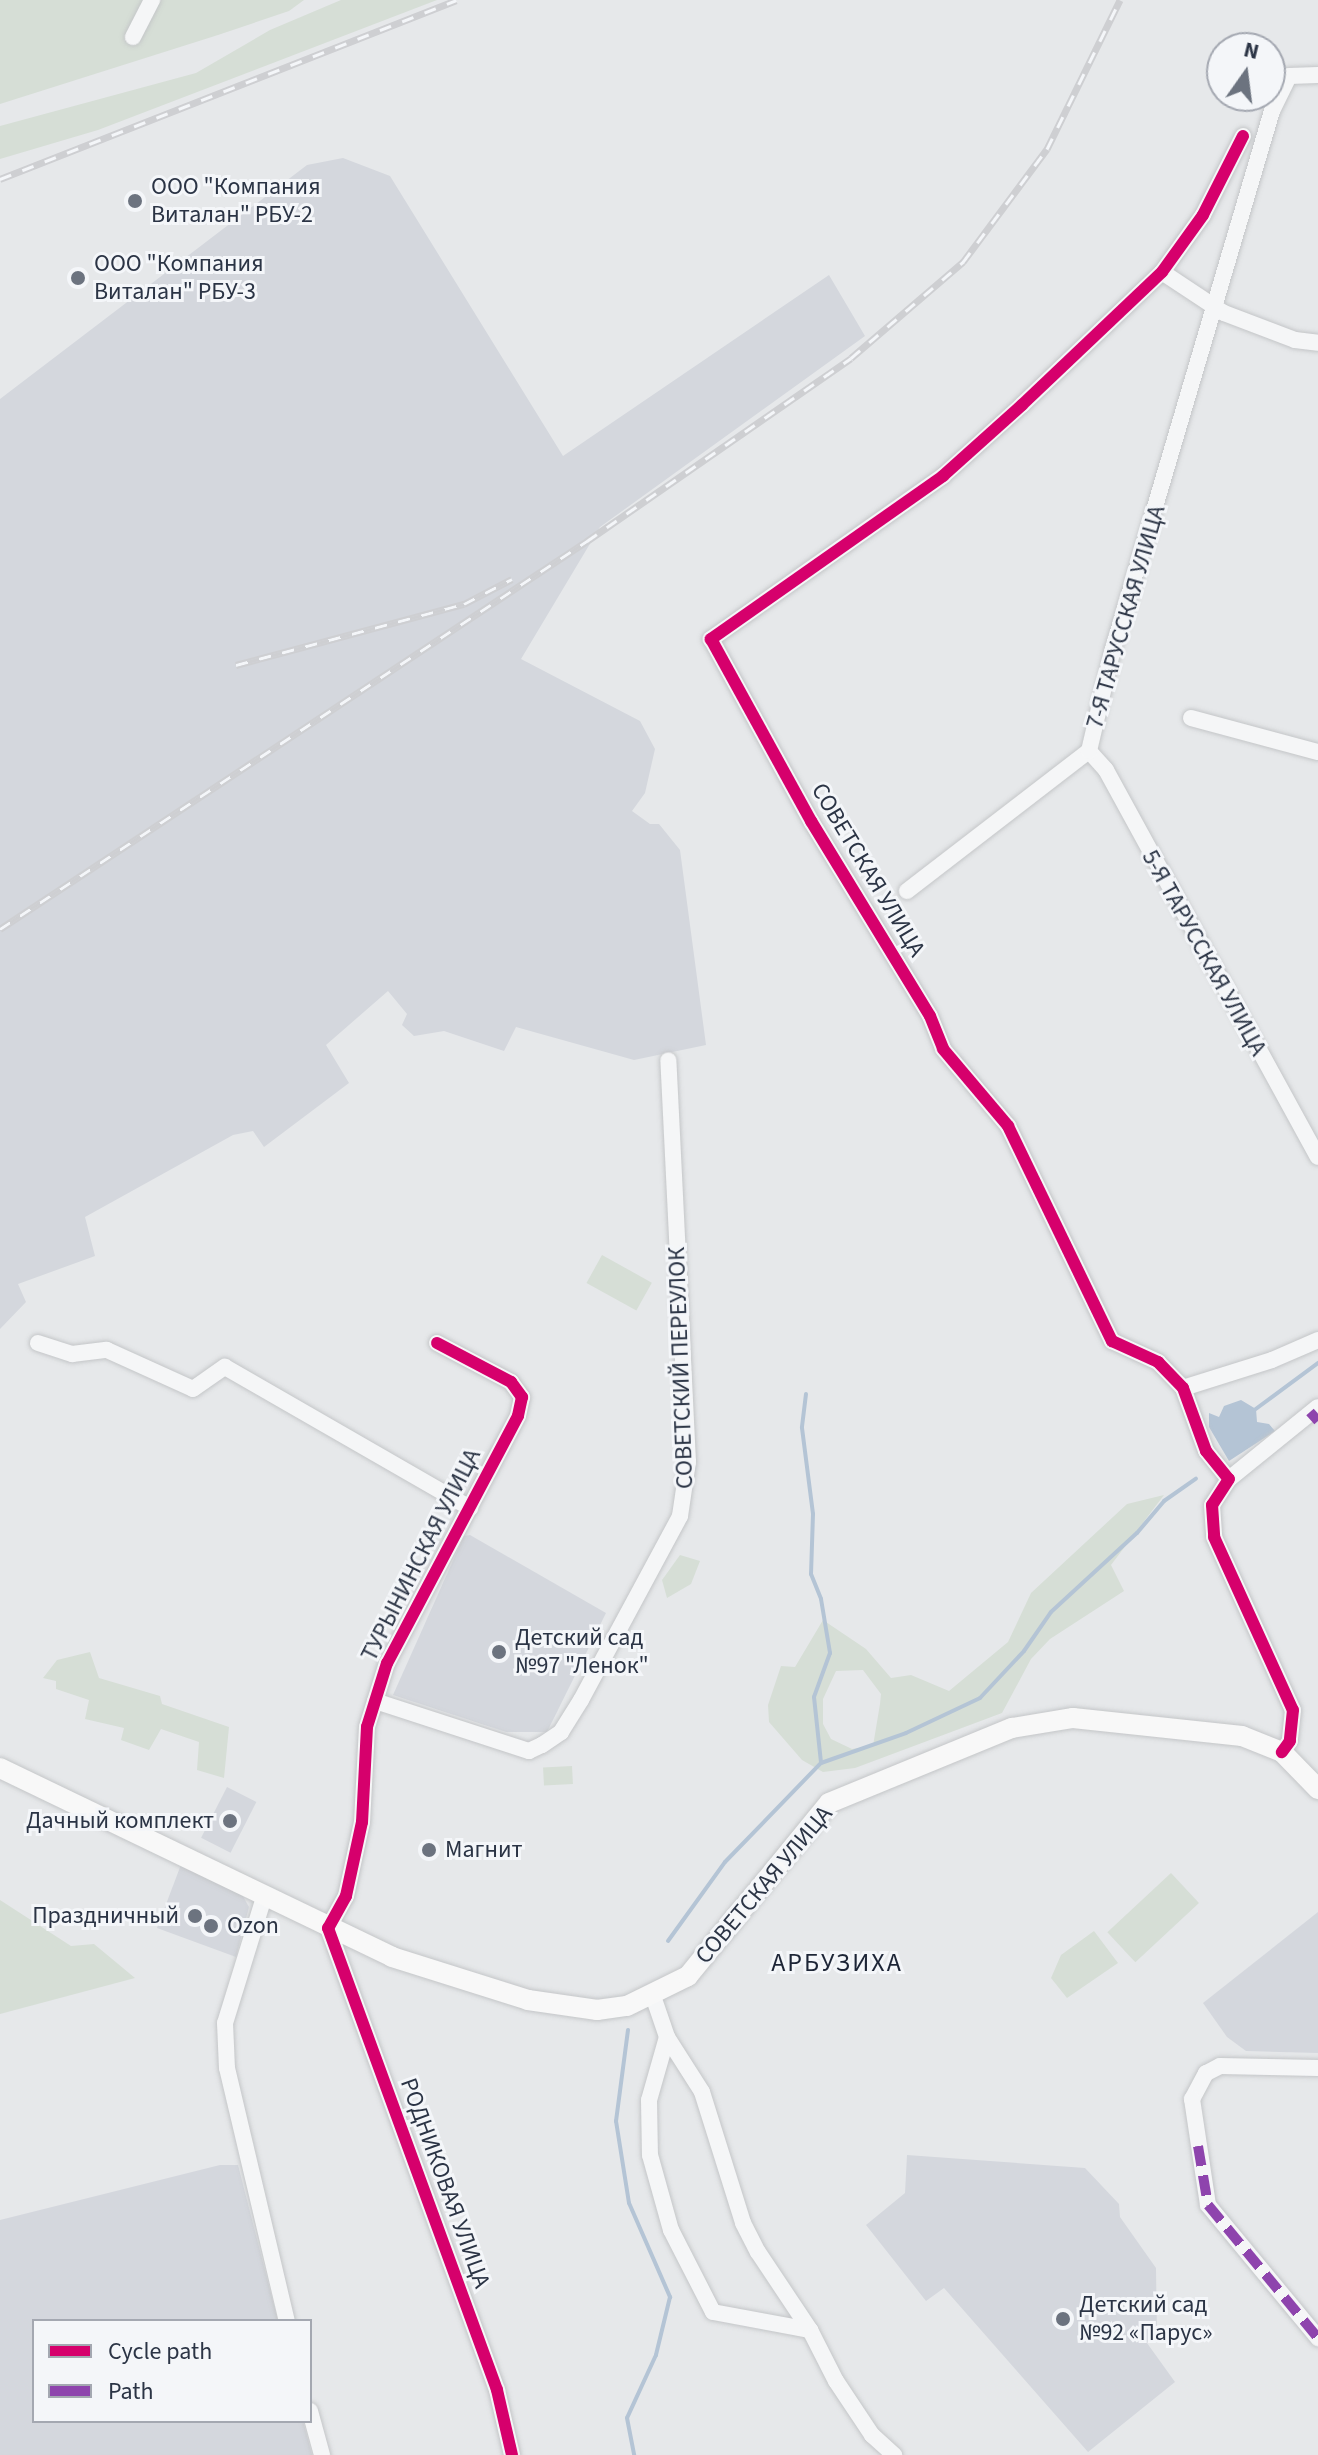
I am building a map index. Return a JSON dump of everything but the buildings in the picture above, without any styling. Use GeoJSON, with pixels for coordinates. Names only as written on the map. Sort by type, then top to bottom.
{"type":"FeatureCollection","features":[{"type":"Feature","properties":{"kind":"main road","name":"СОВЕТСКАЯ УЛИЦА"},"geometry":{"type":"LineString","coordinates":[[0,1768],[392,1957],[564,2008],[627,2006],[653,1996],[688,1976],[715,1947],[829,1803],[935,1755],[1012,1728],[1073,1718],[1202,1729],[1242,1736],[1282,1752],[1318,1789]]}},
{"type":"Feature","properties":{"kind":"street"},"geometry":{"type":"LineString","coordinates":[[133,37],[152,0]]}},
{"type":"Feature","properties":{"kind":"street","name":"7-Я ТАРУССКАЯ УЛИЦА"},"geometry":{"type":"LineString","coordinates":[[907,891],[1089,751],[1113,649],[1272,111],[1289,76],[1318,75]]}},
{"type":"Feature","properties":{"kind":"street","name":"СОВЕТСКАЯ УЛИЦА"},"geometry":{"type":"LineString","coordinates":[[1229,1479],[1206,1451],[1183,1388],[1158,1362],[1112,1341],[1008,1126],[943,1049],[930,1016],[811,821],[711,639],[943,476],[1162,272],[1203,215],[1243,136]]}},
{"type":"Feature","properties":{"kind":"street"},"geometry":{"type":"LineString","coordinates":[[1162,272],[1215,309],[1295,340],[1318,343]]}},
{"type":"Feature","properties":{"kind":"street"},"geometry":{"type":"LineString","coordinates":[[1191,718],[1318,752]]}},
{"type":"Feature","properties":{"kind":"street","name":"5-Я ТАРУССКАЯ УЛИЦА"},"geometry":{"type":"LineString","coordinates":[[1089,751],[1106,770],[1318,1157]]}},
{"type":"Feature","properties":{"kind":"street","name":"СОВЕТСКИЙ ПЕРЕУЛОК"},"geometry":{"type":"LineString","coordinates":[[375,1701],[529,1751],[542,1745],[561,1732],[581,1700],[680,1516],[688,1462],[668,1060]]}},
{"type":"Feature","properties":{"kind":"street"},"geometry":{"type":"LineString","coordinates":[[1183,1388],[1272,1360],[1318,1340]]}},
{"type":"Feature","properties":{"kind":"street"},"geometry":{"type":"LineString","coordinates":[[38,1343],[72,1354],[107,1350],[193,1389],[225,1367],[470,1508]]}},
{"type":"Feature","properties":{"kind":"street","name":"ТУРЫНИНСКАЯ УЛИЦА"},"geometry":{"type":"LineString","coordinates":[[328,1928],[346,1896],[362,1822],[367,1727],[387,1663],[518,1416],[522,1397],[511,1382],[437,1343]]}},
{"type":"Feature","properties":{"kind":"street"},"geometry":{"type":"LineString","coordinates":[[1282,1752],[1290,1741],[1293,1710],[1214,1537],[1212,1505],[1229,1479],[1315,1413]]}},
{"type":"Feature","properties":{"kind":"street"},"geometry":{"type":"LineString","coordinates":[[265,1894],[225,2023],[227,2068],[287,2319]]}},
{"type":"Feature","properties":{"kind":"street","name":"РОДНИКОВАЯ УЛИЦА"},"geometry":{"type":"LineString","coordinates":[[328,1928],[497,2390],[512,2455]]}},
{"type":"Feature","properties":{"kind":"street"},"geometry":{"type":"LineString","coordinates":[[653,1996],[667,2037],[702,2092],[743,2223],[810,2330],[836,2381],[872,2435],[894,2455]]}},
{"type":"Feature","properties":{"kind":"street"},"geometry":{"type":"LineString","coordinates":[[667,2037],[649,2100],[650,2155],[671,2230],[713,2312],[810,2330]]}},
{"type":"Feature","properties":{"kind":"street"},"geometry":{"type":"LineString","coordinates":[[1318,2068],[1220,2066],[1206,2073],[1192,2099],[1208,2205],[1318,2338]]}},
{"type":"Feature","properties":{"kind":"street"},"geometry":{"type":"LineString","coordinates":[[312,2418],[322,2455]]}},
{"type":"Feature","properties":{"kind":"shaded area"},"geometry":{"type":"Polygon","coordinates":[[[0,0],[304,0],[289,11],[0,104],[0,0]]]}},
{"type":"Feature","properties":{"kind":"shaded area"},"geometry":{"type":"Polygon","coordinates":[[[341,0],[437,0],[98,130],[0,159],[0,126],[196,73],[270,30],[341,0]]]}},
{"type":"Feature","properties":{"kind":"shaded area"},"geometry":{"type":"Polygon","coordinates":[[[343,158],[390,176],[563,456],[829,275],[865,336],[600,527],[521,659],[640,721],[655,749],[645,793],[632,811],[650,824],[659,824],[680,850],[706,1045],[634,1060],[516,1027],[504,1051],[444,1031],[414,1036],[402,1025],[407,1014],[388,991],[326,1045],[349,1083],[264,1147],[253,1131],[233,1135],[85,1217],[95,1256],[18,1284],[26,1302],[0,1329],[0,399],[307,165],[343,158]]]}},
{"type":"Feature","properties":{"kind":"shaded area"},"geometry":{"type":"Polygon","coordinates":[[[602,1255],[652,1283],[636,1311],[586,1283],[602,1255]]]}},
{"type":"Feature","properties":{"kind":"shaded area"},"geometry":{"type":"Polygon","coordinates":[[[1164,1495],[1111,1565],[1124,1591],[1050,1639],[1031,1659],[1002,1713],[855,1768],[823,1772],[802,1760],[769,1722],[768,1705],[781,1666],[795,1667],[823,1620],[866,1649],[891,1678],[911,1675],[949,1691],[1008,1642],[1031,1593],[1127,1504],[1164,1495]],[[863,1670],[836,1671],[823,1699],[823,1724],[831,1739],[852,1749],[873,1746],[881,1694],[863,1670]]]}},
{"type":"Feature","properties":{"kind":"shaded area","name":"Детский сад №97 \"Ленок\""},"geometry":{"type":"Polygon","coordinates":[[[470,1535],[606,1613],[547,1732],[506,1732],[393,1695],[464,1536],[470,1535]]]}},
{"type":"Feature","properties":{"kind":"shaded area"},"geometry":{"type":"Polygon","coordinates":[[[680,1555],[700,1561],[691,1584],[667,1598],[662,1580],[680,1555]]]}},
{"type":"Feature","properties":{"kind":"shaded area"},"geometry":{"type":"Polygon","coordinates":[[[90,1652],[99,1678],[160,1696],[162,1704],[229,1727],[224,1778],[197,1770],[199,1742],[161,1729],[149,1750],[121,1740],[124,1728],[85,1719],[89,1700],[56,1689],[56,1681],[43,1678],[57,1660],[90,1652]]]}},
{"type":"Feature","properties":{"kind":"shaded area"},"geometry":{"type":"Polygon","coordinates":[[[572,1766],[573,1784],[544,1785],[543,1768],[572,1766]]]}},
{"type":"Feature","properties":{"kind":"shaded area","name":"Дачный комплект"},"geometry":{"type":"Polygon","coordinates":[[[227,1787],[256,1802],[231,1853],[201,1838],[227,1787]]]}},
{"type":"Feature","properties":{"kind":"shaded area"},"geometry":{"type":"Polygon","coordinates":[[[182,1862],[240,1891],[249,1907],[236,1957],[157,1928],[182,1862]]]}},
{"type":"Feature","properties":{"kind":"shaded area"},"geometry":{"type":"Polygon","coordinates":[[[1171,1873],[1199,1903],[1135,1962],[1107,1932],[1171,1873]]]}},
{"type":"Feature","properties":{"kind":"shaded area"},"geometry":{"type":"Polygon","coordinates":[[[0,1900],[71,1946],[94,1944],[135,1978],[0,2014],[0,1900]]]}},
{"type":"Feature","properties":{"kind":"shaded area"},"geometry":{"type":"Polygon","coordinates":[[[1318,1912],[1318,2053],[1246,2051],[1227,2037],[1203,2003],[1318,1912]]]}},
{"type":"Feature","properties":{"kind":"shaded area"},"geometry":{"type":"Polygon","coordinates":[[[1094,1931],[1118,1963],[1067,1998],[1051,1978],[1061,1955],[1094,1931]]]}},
{"type":"Feature","properties":{"kind":"shaded area","name":"Детский сад №92 «Парус»"},"geometry":{"type":"Polygon","coordinates":[[[907,2155],[1085,2168],[1119,2204],[1120,2217],[1156,2268],[1157,2336],[1147,2343],[1175,2382],[1088,2452],[944,2288],[926,2301],[866,2225],[905,2193],[907,2155]]]}},
{"type":"Feature","properties":{"kind":"shaded area"},"geometry":{"type":"Polygon","coordinates":[[[220,2165],[238,2165],[277,2319],[32,2319],[32,2423],[304,2423],[312,2455],[0,2455],[0,2220],[220,2165]]]}},
{"type":"Feature","properties":{"kind":"water"},"geometry":{"type":"Polygon","coordinates":[[[1241,1400],[1256,1409],[1257,1422],[1269,1424],[1275,1431],[1229,1461],[1209,1427],[1209,1413],[1219,1417],[1224,1406],[1241,1400]]]}},
{"type":"Feature","properties":{"kind":"waterway"},"geometry":{"type":"LineString","coordinates":[[1253,1411],[1318,1363]]}},
{"type":"Feature","properties":{"kind":"waterway"},"geometry":{"type":"LineString","coordinates":[[806,1394],[802,1428],[813,1514],[811,1574],[821,1599],[830,1653],[814,1697],[821,1763]]}},
{"type":"Feature","properties":{"kind":"waterway"},"geometry":{"type":"LineString","coordinates":[[668,1941],[725,1862],[821,1763],[906,1733],[980,1698],[1024,1651],[1051,1612],[1137,1533],[1164,1501],[1196,1479]]}},
{"type":"Feature","properties":{"kind":"waterway"},"geometry":{"type":"LineString","coordinates":[[628,2030],[616,2121],[629,2203],[670,2297],[656,2355],[627,2418],[634,2455]]}},
{"type":"Feature","properties":{"kind":"railway"},"geometry":{"type":"LineString","coordinates":[[0,179],[456,0]]}},
{"type":"Feature","properties":{"kind":"railway"},"geometry":{"type":"LineString","coordinates":[[0,929],[587,541],[851,358],[963,262],[1047,149],[1120,0]]}},
{"type":"Feature","properties":{"kind":"railway"},"geometry":{"type":"LineString","coordinates":[[236,665],[464,604],[512,579]]}},
{"type":"Feature","properties":{"kind":"marked path"},"geometry":{"type":"LineString","coordinates":[[1310,1412],[1318,1421]]}},
{"type":"Feature","properties":{"kind":"marked path"},"geometry":{"type":"LineString","coordinates":[[1198,2146],[1208,2205],[1318,2338]]}},
{"type":"Feature","properties":{"kind":"cycle path"},"geometry":{"type":"LineString","coordinates":[[1243,136],[1203,215],[1162,272],[1022,405],[943,476],[711,639],[811,821],[930,1016],[943,1049],[1008,1126],[1112,1341],[1158,1362],[1183,1388],[1206,1451],[1229,1479],[1212,1505],[1214,1537],[1293,1710],[1290,1741],[1282,1752]]}},
{"type":"Feature","properties":{"kind":"cycle path"},"geometry":{"type":"LineString","coordinates":[[437,1343],[511,1382],[522,1397],[518,1416],[387,1663],[367,1727],[362,1822],[346,1896],[328,1928],[497,2390],[512,2455]]}},
{"type":"Feature","properties":{"kind":"place","name":"ООО \"Компания Виталан\" РБУ-2"},"geometry":{"type":"Point","coordinates":[135,201]}},
{"type":"Feature","properties":{"kind":"place","name":"ООО \"Компания Виталан\" РБУ-3"},"geometry":{"type":"Point","coordinates":[78,278]}},
{"type":"Feature","properties":{"kind":"place","name":"Детский сад №97 \"Ленок\""},"geometry":{"type":"Point","coordinates":[499,1652]}},
{"type":"Feature","properties":{"kind":"place","name":"Дачный комплект"},"geometry":{"type":"Point","coordinates":[230,1821]}},
{"type":"Feature","properties":{"kind":"place","name":"Магнит"},"geometry":{"type":"Point","coordinates":[429,1850]}},
{"type":"Feature","properties":{"kind":"place","name":"Праздничный"},"geometry":{"type":"Point","coordinates":[195,1916]}},
{"type":"Feature","properties":{"kind":"place","name":"Ozon"},"geometry":{"type":"Point","coordinates":[211,1926]}},
{"type":"Feature","properties":{"kind":"place","name":"Детский сад №92 «Парус»"},"geometry":{"type":"Point","coordinates":[1063,2319]}},
{"type":"Feature","properties":{"kind":"district","name":"АРБУЗИХА"},"geometry":{"type":"Point","coordinates":[837,1963]}}]}
